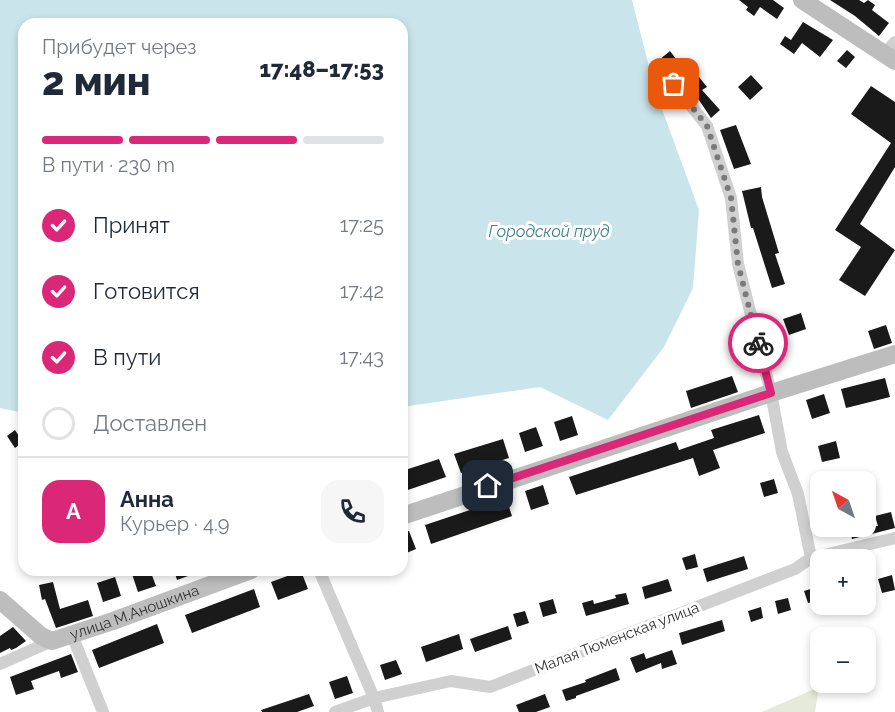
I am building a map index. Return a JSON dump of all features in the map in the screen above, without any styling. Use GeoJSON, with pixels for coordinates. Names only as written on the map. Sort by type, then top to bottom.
{"type":"FeatureCollection","features":[{"type":"Feature","properties":{"kind":"street"},"geometry":{"type":"LineString","coordinates":[[802,0],[892,52]]}},
{"type":"Feature","properties":{"kind":"street"},"geometry":{"type":"LineString","coordinates":[[674,84],[707,126],[731,198],[738,264],[771,393],[782,452],[798,494],[810,553]]}},
{"type":"Feature","properties":{"kind":"street"},"geometry":{"type":"LineString","coordinates":[[408,514],[895,354]]}},
{"type":"Feature","properties":{"kind":"street","name":"Малая Тюменская улица"},"geometry":{"type":"LineString","coordinates":[[849,549],[895,538]]}},
{"type":"Feature","properties":{"kind":"street","name":"Малая Тюменская улица"},"geometry":{"type":"LineString","coordinates":[[335,712],[374,698],[451,681],[490,687],[795,569],[810,559]]}},
{"type":"Feature","properties":{"kind":"street","name":"улица М.Аношкина"},"geometry":{"type":"LineString","coordinates":[[0,664],[52,641],[234,576]]}},
{"type":"Feature","properties":{"kind":"street"},"geometry":{"type":"LineString","coordinates":[[322,576],[378,712]]}},
{"type":"Feature","properties":{"kind":"street","name":"улица М.Аношкина"},"geometry":{"type":"LineString","coordinates":[[0,600],[41,636],[52,641]]}},
{"type":"Feature","properties":{"kind":"street"},"geometry":{"type":"LineString","coordinates":[[72,635],[103,712]]}},
{"type":"Feature","properties":{"kind":"shaded area"},"geometry":{"type":"Polygon","coordinates":[[[810,691],[810,693],[818,693],[815,712],[762,712],[810,691]]]}},
{"type":"Feature","properties":{"kind":"water","name":"Городской пруд"},"geometry":{"type":"Polygon","coordinates":[[[0,0],[632,0],[655,90],[699,210],[693,288],[664,347],[608,420],[540,387],[408,406],[408,18],[18,18],[18,412],[0,408],[0,0]]]}},
{"type":"Feature","properties":{"kind":"building"},"geometry":{"type":"Polygon","coordinates":[[[739,0],[773,0],[784,8],[777,19],[760,7],[754,16],[739,0]]]}},
{"type":"Feature","properties":{"kind":"building"},"geometry":{"type":"Polygon","coordinates":[[[830,0],[859,0],[864,3],[868,0],[875,5],[872,10],[889,23],[879,36],[855,16],[830,0]]]}},
{"type":"Feature","properties":{"kind":"building"},"geometry":{"type":"Polygon","coordinates":[[[803,22],[833,40],[820,57],[802,43],[794,54],[780,44],[785,36],[791,40],[803,22]]]}},
{"type":"Feature","properties":{"kind":"building"},"geometry":{"type":"Polygon","coordinates":[[[847,50],[855,57],[846,68],[837,61],[847,50]]]}},
{"type":"Feature","properties":{"kind":"building"},"geometry":{"type":"Polygon","coordinates":[[[670,51],[680,64],[670,72],[659,60],[670,51]]]}},
{"type":"Feature","properties":{"kind":"building"},"geometry":{"type":"Polygon","coordinates":[[[751,75],[763,88],[750,100],[738,87],[751,75]]]}},
{"type":"Feature","properties":{"kind":"building"},"geometry":{"type":"Polygon","coordinates":[[[689,76],[694,81],[699,77],[707,87],[702,90],[720,110],[711,118],[685,79],[689,76]]]}},
{"type":"Feature","properties":{"kind":"building"},"geometry":{"type":"Polygon","coordinates":[[[871,86],[895,102],[895,167],[860,224],[895,250],[865,296],[839,280],[861,247],[835,230],[891,143],[851,114],[871,86]]]}},
{"type":"Feature","properties":{"kind":"building"},"geometry":{"type":"Polygon","coordinates":[[[736,125],[751,164],[734,169],[720,130],[736,125]]]}},
{"type":"Feature","properties":{"kind":"building"},"geometry":{"type":"Polygon","coordinates":[[[761,187],[779,253],[775,254],[785,284],[772,288],[753,228],[751,228],[742,191],[761,187]]]}},
{"type":"Feature","properties":{"kind":"building"},"geometry":{"type":"Polygon","coordinates":[[[801,313],[806,329],[789,335],[783,319],[801,313]]]}},
{"type":"Feature","properties":{"kind":"building"},"geometry":{"type":"Polygon","coordinates":[[[886,325],[892,343],[874,349],[868,331],[886,325]]]}},
{"type":"Feature","properties":{"kind":"building"},"geometry":{"type":"Polygon","coordinates":[[[732,376],[738,392],[691,408],[686,391],[732,376]]]}},
{"type":"Feature","properties":{"kind":"building"},"geometry":{"type":"Polygon","coordinates":[[[885,378],[890,397],[846,408],[841,389],[885,378]]]}},
{"type":"Feature","properties":{"kind":"building"},"geometry":{"type":"Polygon","coordinates":[[[824,394],[830,413],[812,419],[806,400],[824,394]]]}},
{"type":"Feature","properties":{"kind":"building"},"geometry":{"type":"Polygon","coordinates":[[[759,415],[765,433],[713,450],[720,468],[699,476],[693,458],[576,495],[569,477],[676,442],[679,450],[714,438],[711,430],[759,415]]]}},
{"type":"Feature","properties":{"kind":"building"},"geometry":{"type":"Polygon","coordinates":[[[572,416],[578,435],[560,441],[554,422],[572,416]]]}},
{"type":"Feature","properties":{"kind":"building"},"geometry":{"type":"Polygon","coordinates":[[[536,427],[543,446],[525,452],[519,433],[536,427]]]}},
{"type":"Feature","properties":{"kind":"building"},"geometry":{"type":"Polygon","coordinates":[[[15,430],[18,434],[18,446],[15,448],[7,436],[15,430]]]}},
{"type":"Feature","properties":{"kind":"building"},"geometry":{"type":"Polygon","coordinates":[[[503,439],[509,458],[461,473],[454,454],[503,439]]]}},
{"type":"Feature","properties":{"kind":"building"},"geometry":{"type":"Polygon","coordinates":[[[836,441],[840,458],[822,462],[818,446],[836,441]]]}},
{"type":"Feature","properties":{"kind":"building"},"geometry":{"type":"Polygon","coordinates":[[[439,459],[446,477],[408,490],[408,469],[439,459]]]}},
{"type":"Feature","properties":{"kind":"building"},"geometry":{"type":"Polygon","coordinates":[[[774,479],[778,493],[764,497],[760,483],[774,479]]]}},
{"type":"Feature","properties":{"kind":"building"},"geometry":{"type":"Polygon","coordinates":[[[543,485],[549,504],[531,510],[525,491],[543,485]]]}},
{"type":"Feature","properties":{"kind":"building"},"geometry":{"type":"Polygon","coordinates":[[[506,498],[512,516],[431,544],[425,525],[506,498]]]}},
{"type":"Feature","properties":{"kind":"building"},"geometry":{"type":"Polygon","coordinates":[[[891,512],[895,528],[876,533],[876,526],[878,526],[876,516],[891,512]]]}},
{"type":"Feature","properties":{"kind":"building"},"geometry":{"type":"Polygon","coordinates":[[[408,531],[416,549],[408,552],[408,531]]]}},
{"type":"Feature","properties":{"kind":"building"},"geometry":{"type":"Polygon","coordinates":[[[695,554],[698,567],[686,570],[682,558],[695,554]]]}},
{"type":"Feature","properties":{"kind":"building"},"geometry":{"type":"Polygon","coordinates":[[[744,556],[748,569],[707,582],[703,569],[744,556]]]}},
{"type":"Feature","properties":{"kind":"building"},"geometry":{"type":"Polygon","coordinates":[[[892,575],[895,590],[882,593],[878,579],[892,575]]]}},
{"type":"Feature","properties":{"kind":"building"},"geometry":{"type":"Polygon","coordinates":[[[133,576],[152,576],[156,586],[138,592],[133,576]]]}},
{"type":"Feature","properties":{"kind":"building"},"geometry":{"type":"Polygon","coordinates":[[[176,576],[188,576],[177,580],[176,576]]]}},
{"type":"Feature","properties":{"kind":"building"},"geometry":{"type":"Polygon","coordinates":[[[287,576],[303,576],[308,589],[278,600],[271,582],[287,576]]]}},
{"type":"Feature","properties":{"kind":"building"},"geometry":{"type":"Polygon","coordinates":[[[115,577],[121,596],[103,602],[97,583],[115,577]]]}},
{"type":"Feature","properties":{"kind":"building"},"geometry":{"type":"Polygon","coordinates":[[[668,579],[672,591],[645,599],[642,587],[668,579]]]}},
{"type":"Feature","properties":{"kind":"building"},"geometry":{"type":"Polygon","coordinates":[[[53,582],[60,609],[88,600],[93,616],[56,628],[45,599],[42,600],[39,585],[53,582]]]}},
{"type":"Feature","properties":{"kind":"building"},"geometry":{"type":"Polygon","coordinates":[[[254,589],[260,607],[192,633],[185,615],[254,589]]]}},
{"type":"Feature","properties":{"kind":"building"},"geometry":{"type":"Polygon","coordinates":[[[810,589],[810,602],[808,603],[804,591],[810,589]]]}},
{"type":"Feature","properties":{"kind":"building"},"geometry":{"type":"Polygon","coordinates":[[[626,593],[629,604],[586,616],[582,603],[593,600],[594,604],[626,593]]]}},
{"type":"Feature","properties":{"kind":"building"},"geometry":{"type":"Polygon","coordinates":[[[788,598],[791,610],[778,614],[775,601],[788,598]]]}},
{"type":"Feature","properties":{"kind":"building"},"geometry":{"type":"Polygon","coordinates":[[[553,599],[557,613],[543,617],[539,603],[553,599]]]}},
{"type":"Feature","properties":{"kind":"building"},"geometry":{"type":"Polygon","coordinates":[[[761,607],[763,618],[751,622],[748,611],[761,607]]]}},
{"type":"Feature","properties":{"kind":"building"},"geometry":{"type":"Polygon","coordinates":[[[525,611],[529,623],[517,627],[513,614],[525,611]]]}},
{"type":"Feature","properties":{"kind":"building"},"geometry":{"type":"Polygon","coordinates":[[[722,620],[725,631],[682,645],[679,633],[722,620]]]}},
{"type":"Feature","properties":{"kind":"building"},"geometry":{"type":"Polygon","coordinates":[[[157,624],[164,643],[99,668],[92,650],[157,624]]]}},
{"type":"Feature","properties":{"kind":"building"},"geometry":{"type":"Polygon","coordinates":[[[508,626],[512,639],[475,652],[470,639],[508,626]]]}},
{"type":"Feature","properties":{"kind":"building"},"geometry":{"type":"Polygon","coordinates":[[[13,627],[26,641],[16,648],[0,653],[0,636],[13,627]]]}},
{"type":"Feature","properties":{"kind":"building"},"geometry":{"type":"Polygon","coordinates":[[[459,634],[463,649],[426,662],[421,647],[459,634]]]}},
{"type":"Feature","properties":{"kind":"building"},"geometry":{"type":"Polygon","coordinates":[[[672,650],[677,664],[662,669],[661,663],[636,673],[630,658],[644,653],[646,659],[672,650]]]}},
{"type":"Feature","properties":{"kind":"building"},"geometry":{"type":"Polygon","coordinates":[[[71,654],[78,672],[61,678],[59,671],[31,681],[34,689],[16,695],[10,677],[71,654]]]}},
{"type":"Feature","properties":{"kind":"building"},"geometry":{"type":"Polygon","coordinates":[[[396,660],[402,674],[385,680],[380,665],[396,660]]]}},
{"type":"Feature","properties":{"kind":"building"},"geometry":{"type":"Polygon","coordinates":[[[616,668],[620,680],[566,701],[562,690],[616,668]]]}},
{"type":"Feature","properties":{"kind":"building"},"geometry":{"type":"Polygon","coordinates":[[[347,676],[353,693],[335,699],[329,682],[347,676]]]}},
{"type":"Feature","properties":{"kind":"building"},"geometry":{"type":"Polygon","coordinates":[[[309,694],[314,706],[297,712],[262,712],[261,710],[309,694]]]}},
{"type":"Feature","properties":{"kind":"building"},"geometry":{"type":"Polygon","coordinates":[[[545,694],[550,707],[536,712],[519,712],[516,705],[545,694]]]}},
{"type":"Feature","properties":{"kind":"way so far"},"geometry":{"type":"LineString","coordinates":[[674,84],[707,126],[731,198],[738,264],[758,343]]}},
{"type":"Feature","properties":{"kind":"route"},"geometry":{"type":"LineString","coordinates":[[488,486],[771,393],[758,343]]}}]}
